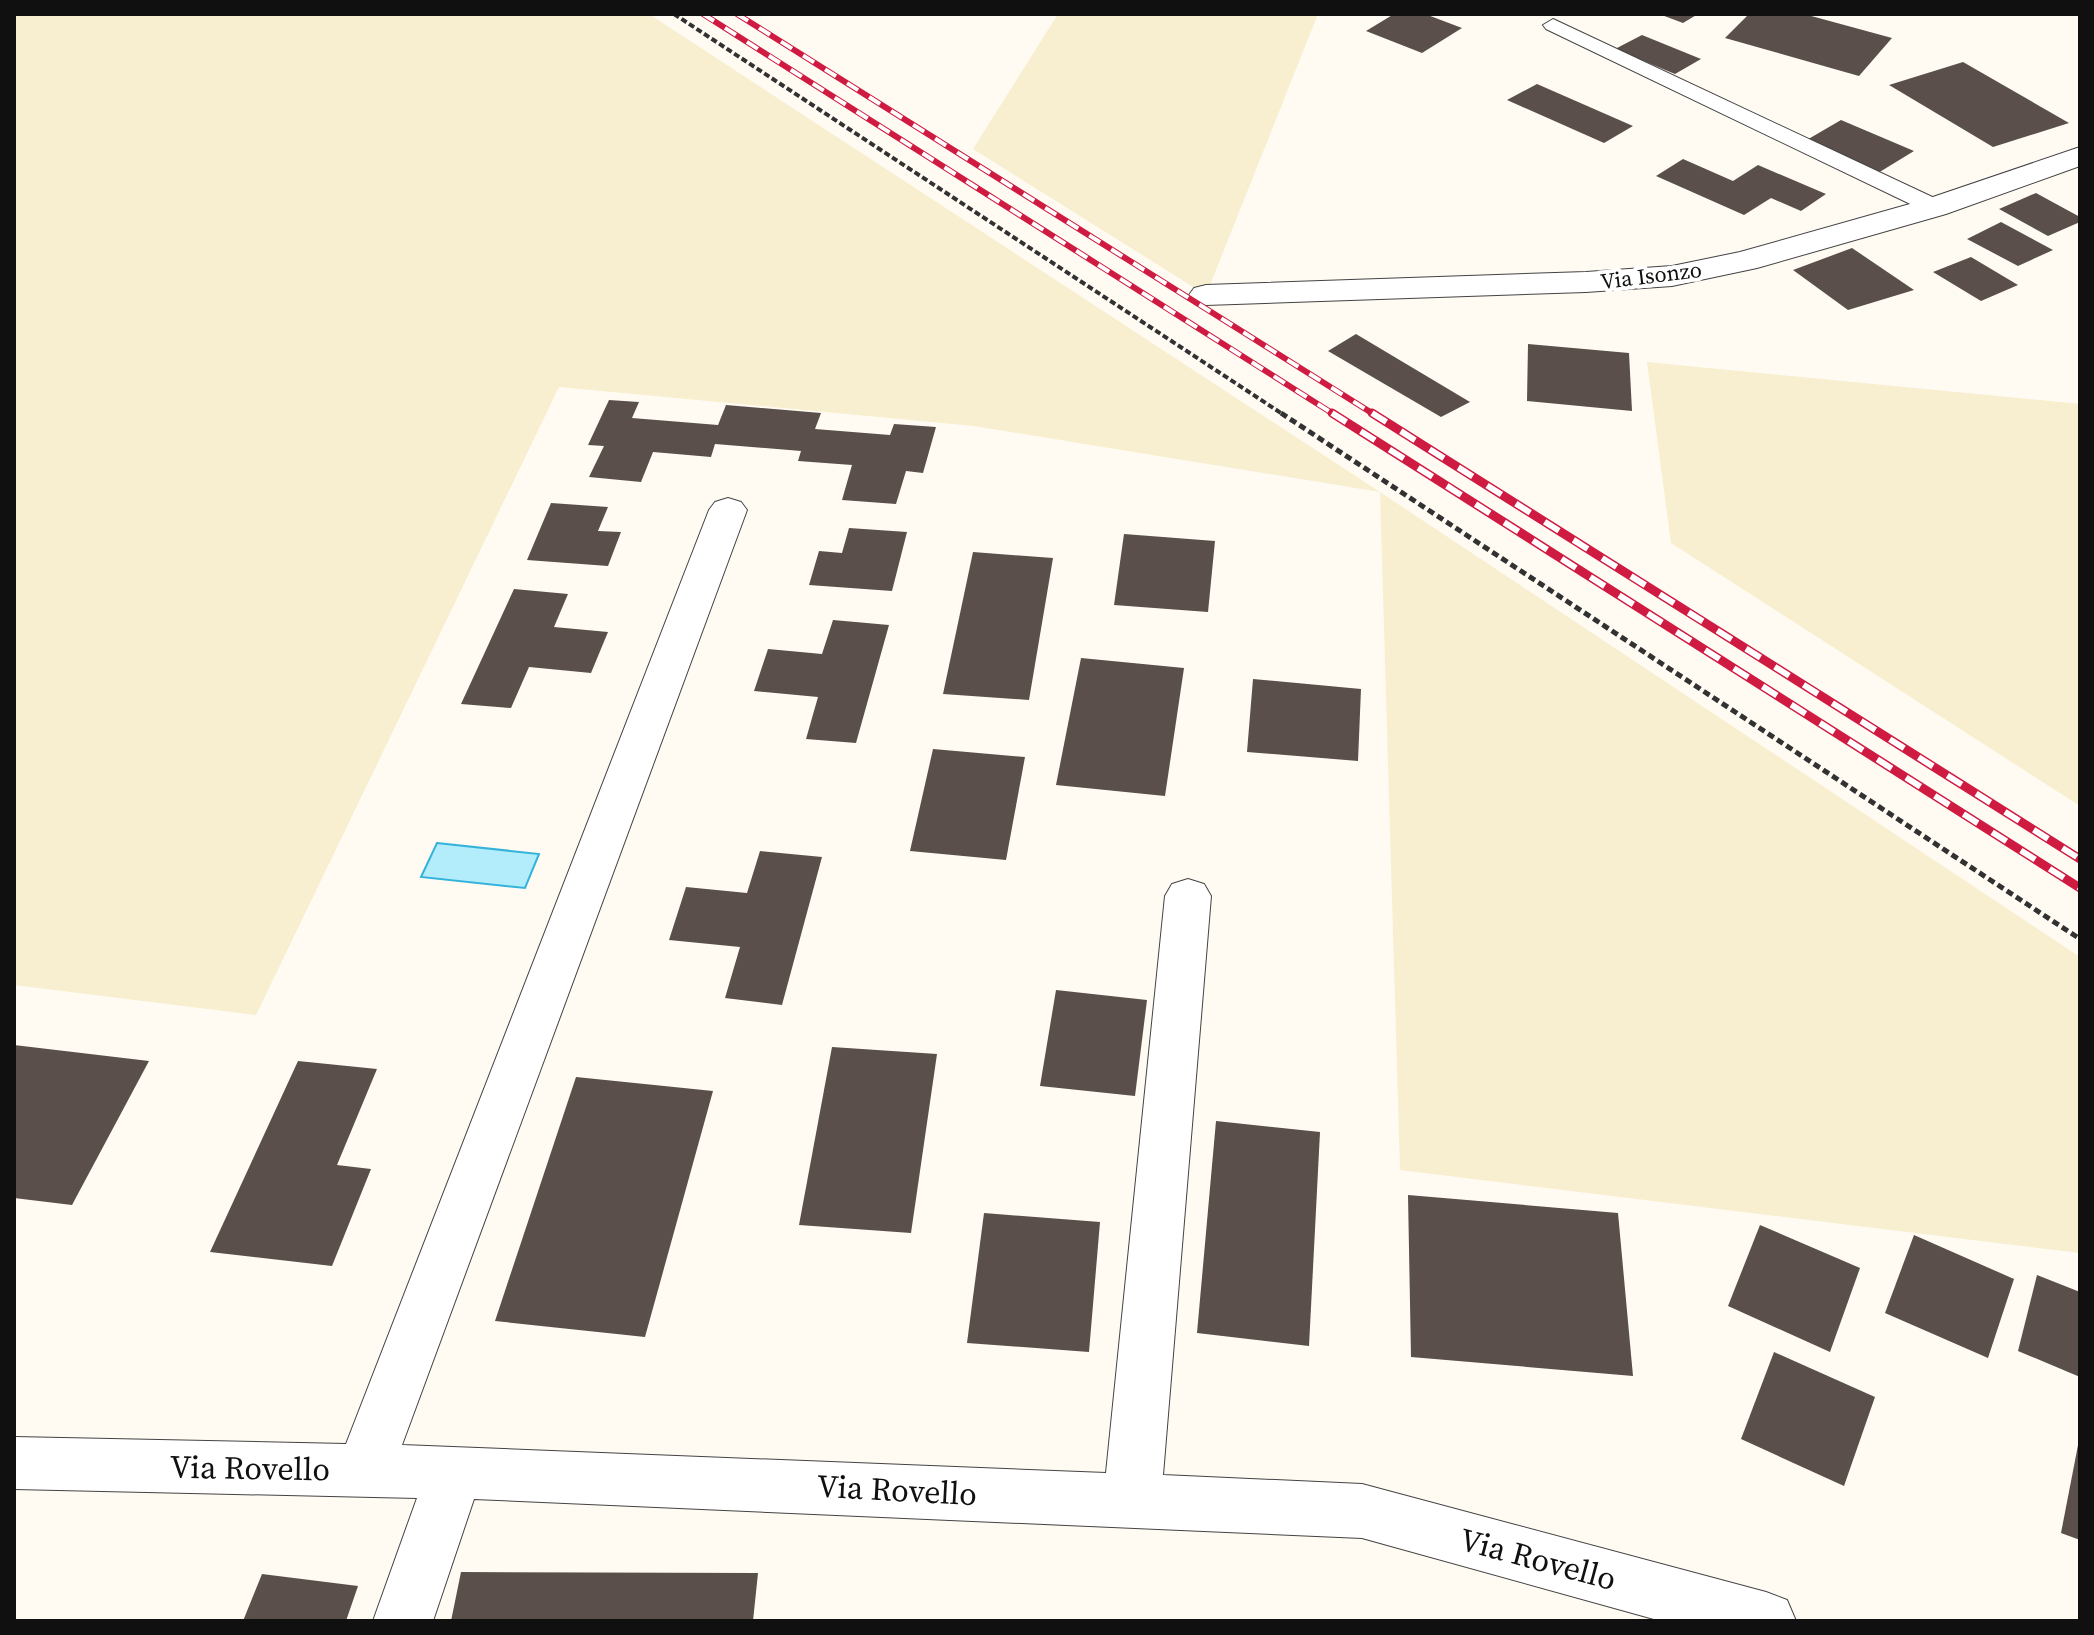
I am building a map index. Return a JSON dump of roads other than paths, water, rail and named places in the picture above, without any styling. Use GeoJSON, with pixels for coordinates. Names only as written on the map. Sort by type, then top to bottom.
{"type":"FeatureCollection","features":[{"type":"Feature","properties":{"kind":"street","name":"Via Isonzo"},"geometry":{"type":"LineString","coordinates":[[1206,295],[1586,282],[1672,276],[1745,261],[1935,207],[2080,156]]}},
{"type":"Feature","properties":{"kind":"street"},"geometry":{"type":"LineString","coordinates":[[364,1470],[728,510]]}},
{"type":"Feature","properties":{"kind":"street"},"geometry":{"type":"LineString","coordinates":[[1132,1501],[1188,896]]}},
{"type":"Feature","properties":{"kind":"street","name":"Via Rovello"},"geometry":{"type":"LineString","coordinates":[[14,1463],[455,1472],[1362,1511],[1766,1621]]}},
{"type":"Feature","properties":{"kind":"street"},"geometry":{"type":"LineString","coordinates":[[403,1621],[455,1472]]}},
{"type":"Feature","properties":{"kind":"lane"},"geometry":{"type":"LineString","coordinates":[[1553,25],[1935,207]]}},
{"type":"Feature","properties":{"kind":"water"},"geometry":{"type":"Polygon","coordinates":[[[437,843],[539,854],[525,888],[421,877],[437,843]]]}},
{"type":"Feature","properties":{"kind":"railway"},"geometry":{"type":"LineString","coordinates":[[703,14],[1335,415]]}},
{"type":"Feature","properties":{"kind":"railway"},"geometry":{"type":"LineString","coordinates":[[737,14],[1375,415]]}},
{"type":"Feature","properties":{"kind":"railway"},"geometry":{"type":"LineString","coordinates":[[1332,413],[2080,888]]}},
{"type":"Feature","properties":{"kind":"railway"},"geometry":{"type":"LineString","coordinates":[[1372,413],[2080,859]]}}]}
